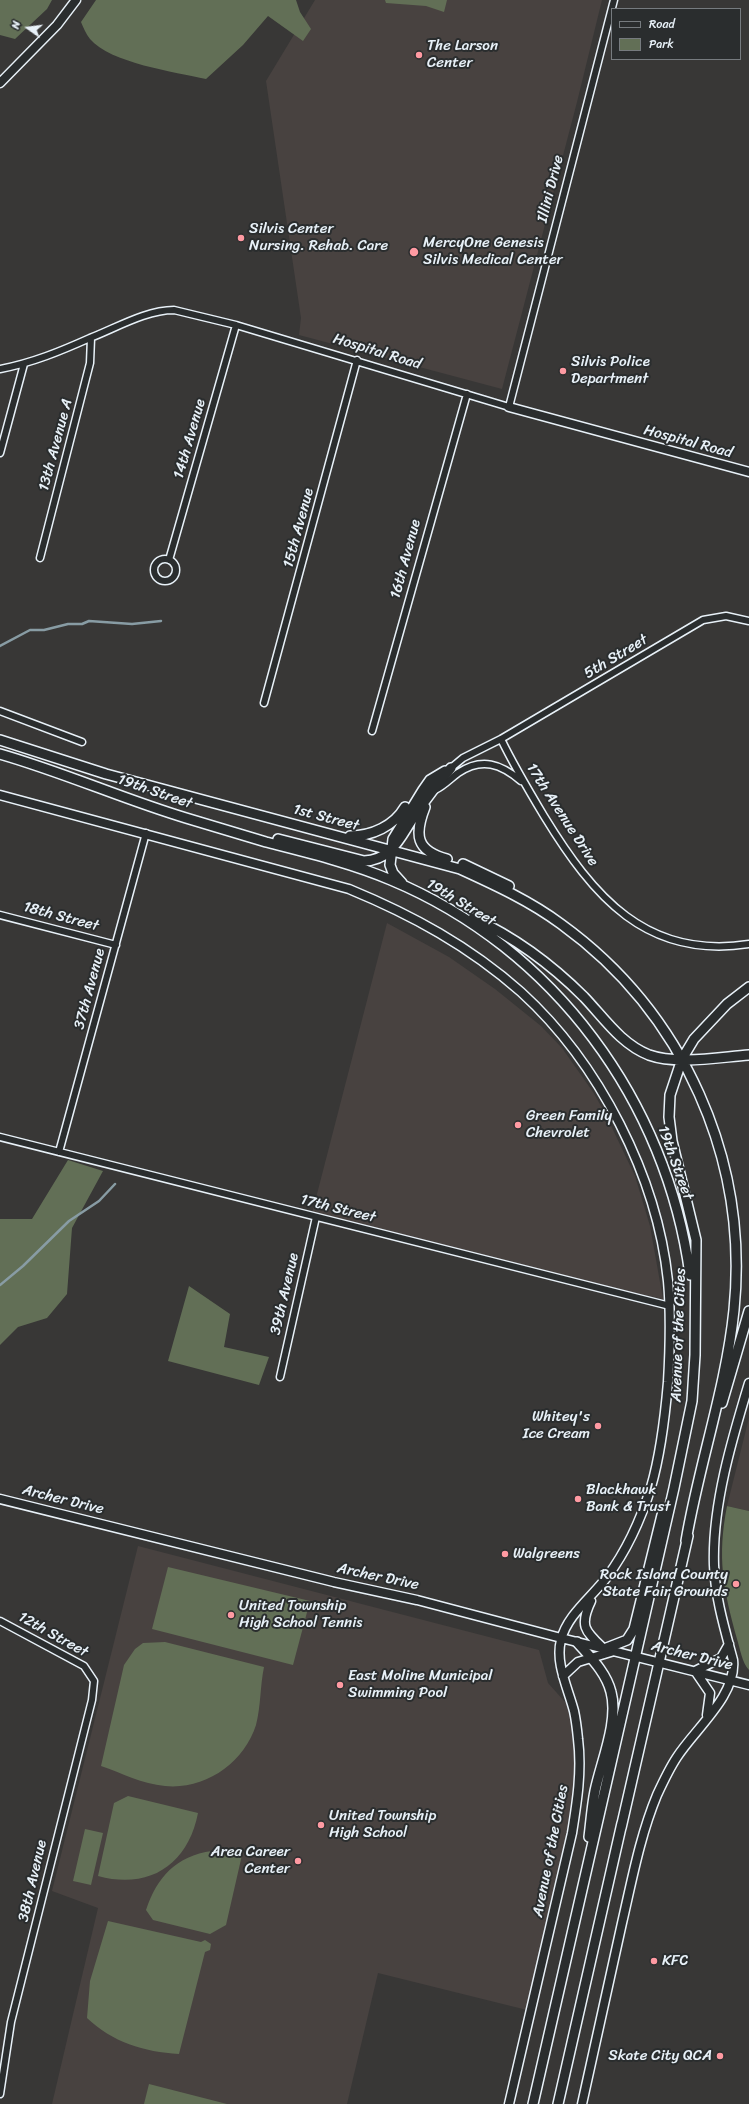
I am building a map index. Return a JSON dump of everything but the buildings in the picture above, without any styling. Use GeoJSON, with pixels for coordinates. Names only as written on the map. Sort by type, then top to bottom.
{"type":"FeatureCollection","features":[{"type":"Feature","properties":{"kind":"main road","name":"1st Street"},"geometry":{"type":"LineString","coordinates":[[0,740],[106,774],[390,850],[460,870],[487,881],[513,894],[552,918],[586,944],[619,974],[648,1008],[682,1059]]}},
{"type":"Feature","properties":{"kind":"main road","name":"19th Street"},"geometry":{"type":"LineString","coordinates":[[0,754],[164,811],[351,865],[406,886],[433,900],[483,931],[544,980],[592,1036],[619,1074],[653,1139],[674,1193],[687,1252],[694,1310]]}},
{"type":"Feature","properties":{"kind":"main road"},"geometry":{"type":"LineString","coordinates":[[224,829],[297,843],[364,861],[378,859],[397,844],[448,769]]}},
{"type":"Feature","properties":{"kind":"main road"},"geometry":{"type":"LineString","coordinates":[[341,837],[359,836],[372,833],[388,825],[399,816],[427,776],[448,769]]}},
{"type":"Feature","properties":{"kind":"main road"},"geometry":{"type":"LineString","coordinates":[[406,886],[392,870],[390,850],[393,838],[430,780],[448,769]]}},
{"type":"Feature","properties":{"kind":"main road"},"geometry":{"type":"LineString","coordinates":[[431,793],[420,819],[418,833],[426,850],[434,855],[461,863],[495,878],[532,898],[572,927],[586,944]]}},
{"type":"Feature","properties":{"kind":"main road"},"geometry":{"type":"LineString","coordinates":[[433,900],[490,926],[537,956],[584,997],[616,1032],[634,1047],[650,1055],[682,1059],[749,1054]]}},
{"type":"Feature","properties":{"kind":"main road","name":"Avenue of the Cities"},"geometry":{"type":"LineString","coordinates":[[533,2104],[680,1459],[692,1400],[695,1355],[694,1310],[696,1240],[672,1141],[669,1117],[670,1095],[682,1059],[704,1027],[727,1004],[749,987]]}},
{"type":"Feature","properties":{"kind":"main road"},"geometry":{"type":"LineString","coordinates":[[682,1059],[707,1111],[717,1139],[729,1182],[735,1231],[736,1271],[734,1309],[726,1359],[690,1514],[686,1541]]}},
{"type":"Feature","properties":{"kind":"main road"},"geometry":{"type":"LineString","coordinates":[[621,1828],[686,1541],[712,1440],[749,1311]]}},
{"type":"Feature","properties":{"kind":"main road"},"geometry":{"type":"LineString","coordinates":[[604,1649],[627,1640],[634,1629],[658,1529],[680,1459]]}},
{"type":"Feature","properties":{"kind":"main road"},"geometry":{"type":"LineString","coordinates":[[577,1642],[603,1673],[609,1685],[613,1708],[593,1804],[584,1883]]}},
{"type":"Feature","properties":{"kind":"main road"},"geometry":{"type":"LineString","coordinates":[[558,2104],[653,1688]]}},
{"type":"Feature","properties":{"kind":"street"},"geometry":{"type":"LineString","coordinates":[[0,83],[57,25],[76,0]]}},
{"type":"Feature","properties":{"kind":"street","name":"Illini Drive"},"geometry":{"type":"LineString","coordinates":[[509,407],[611,12]]}},
{"type":"Feature","properties":{"kind":"street","name":"Hospital Road"},"geometry":{"type":"LineString","coordinates":[[0,369],[24,364],[110,329],[165,310],[180,311],[236,325],[357,360],[509,407],[749,472]]}},
{"type":"Feature","properties":{"kind":"street","name":"14th Avenue"},"geometry":{"type":"LineString","coordinates":[[168,560],[236,325]]}},
{"type":"Feature","properties":{"kind":"street","name":"13th Avenue A"},"geometry":{"type":"LineString","coordinates":[[40,558],[90,364],[91,338]]}},
{"type":"Feature","properties":{"kind":"street","name":"15th Avenue"},"geometry":{"type":"LineString","coordinates":[[264,703],[357,360]]}},
{"type":"Feature","properties":{"kind":"street"},"geometry":{"type":"LineString","coordinates":[[0,453],[24,364]]}},
{"type":"Feature","properties":{"kind":"street","name":"16th Avenue"},"geometry":{"type":"LineString","coordinates":[[372,731],[466,394]]}},
{"type":"Feature","properties":{"kind":"street","name":"5th Street"},"geometry":{"type":"LineString","coordinates":[[501,739],[703,620],[726,616],[749,622]]}},
{"type":"Feature","properties":{"kind":"street"},"geometry":{"type":"LineString","coordinates":[[0,711],[82,742]]}},
{"type":"Feature","properties":{"kind":"street"},"geometry":{"type":"LineString","coordinates":[[448,769],[463,758],[501,739]]}},
{"type":"Feature","properties":{"kind":"street","name":"17th Avenue Drive"},"geometry":{"type":"LineString","coordinates":[[501,739],[564,849],[596,888],[628,918],[654,933],[683,943],[716,947],[749,944]]}},
{"type":"Feature","properties":{"kind":"street"},"geometry":{"type":"LineString","coordinates":[[431,793],[472,764],[494,764],[512,773],[525,783]]}},
{"type":"Feature","properties":{"kind":"street"},"geometry":{"type":"LineString","coordinates":[[0,795],[146,833]]}},
{"type":"Feature","properties":{"kind":"street","name":"37th Avenue"},"geometry":{"type":"LineString","coordinates":[[59,1152],[146,833]]}},
{"type":"Feature","properties":{"kind":"street","name":"Avenue of the Cities"},"geometry":{"type":"LineString","coordinates":[[146,833],[349,888],[396,908],[464,947],[522,993],[559,1031],[596,1083],[631,1149],[655,1218],[666,1272],[670,1306],[670,1357],[664,1426],[652,1482],[643,1510],[627,1546],[595,1591],[568,1623],[561,1638],[559,1654],[563,1676],[574,1712],[578,1738],[580,1758],[579,1788],[572,1833],[509,2104]]}},
{"type":"Feature","properties":{"kind":"street","name":"18th Street"},"geometry":{"type":"LineString","coordinates":[[0,915],[116,945]]}},
{"type":"Feature","properties":{"kind":"street","name":"17th Street"},"geometry":{"type":"LineString","coordinates":[[0,1137],[670,1306]]}},
{"type":"Feature","properties":{"kind":"street","name":"39th Avenue"},"geometry":{"type":"LineString","coordinates":[[280,1377],[316,1217]]}},
{"type":"Feature","properties":{"kind":"street"},"geometry":{"type":"LineString","coordinates":[[582,2104],[630,1889],[648,1820],[670,1768],[706,1718],[722,1700],[732,1680],[734,1669],[715,1577],[714,1539],[724,1479],[749,1383]]}},
{"type":"Feature","properties":{"kind":"street","name":"Archer Drive"},"geometry":{"type":"LineString","coordinates":[[0,1499],[328,1581],[417,1600],[749,1685]]}},
{"type":"Feature","properties":{"kind":"street"},"geometry":{"type":"LineString","coordinates":[[595,1591],[586,1611],[584,1627],[588,1634],[604,1649]]}},
{"type":"Feature","properties":{"kind":"street","name":"12th Street"},"geometry":{"type":"LineString","coordinates":[[0,1621],[76,1661],[84,1666],[92,1675]]}},
{"type":"Feature","properties":{"kind":"street"},"geometry":{"type":"LineString","coordinates":[[706,1718],[710,1693],[695,1671],[721,1658],[729,1644]]}},
{"type":"Feature","properties":{"kind":"street"},"geometry":{"type":"LineString","coordinates":[[563,1676],[578,1662],[592,1660],[614,1651]]}},
{"type":"Feature","properties":{"kind":"street","name":"38th Avenue"},"geometry":{"type":"LineString","coordinates":[[0,2094],[2,2058],[92,1700],[94,1682],[92,1675]]}},
{"type":"Feature","properties":{"kind":"shaded area","name":"MercyOne Genesis Silvis Medical Center"},"geometry":{"type":"Polygon","coordinates":[[[315,0],[602,0],[502,389],[299,335],[301,318],[266,81],[315,0]]]}},
{"type":"Feature","properties":{"kind":"shaded area"},"geometry":{"type":"Polygon","coordinates":[[[387,923],[449,957],[495,989],[541,1026],[562,1048],[593,1092],[605,1113],[635,1176],[650,1226],[663,1299],[310,1221],[387,923]]]}},
{"type":"Feature","properties":{"kind":"shaded area"},"geometry":{"type":"Polygon","coordinates":[[[749,1418],[749,1511],[727,1506],[749,1418]]]}},
{"type":"Feature","properties":{"kind":"shaded area","name":"United Township High School"},"geometry":{"type":"Polygon","coordinates":[[[138,1546],[539,1650],[548,1683],[574,1712],[579,1788],[531,2011],[378,1973],[347,2104],[52,2104],[98,1908],[52,1891],[138,1546]]]}},
{"type":"Feature","properties":{"kind":"green space"},"geometry":{"type":"Polygon","coordinates":[[[0,0],[52,0],[47,9],[15,39],[0,35],[0,0]]]}},
{"type":"Feature","properties":{"kind":"green space"},"geometry":{"type":"Polygon","coordinates":[[[96,0],[296,0],[300,12],[311,29],[303,41],[268,16],[243,45],[206,79],[161,70],[127,60],[99,47],[90,39],[81,22],[96,0]]]}},
{"type":"Feature","properties":{"kind":"green space"},"geometry":{"type":"Polygon","coordinates":[[[385,0],[447,0],[444,12],[426,6],[386,3],[385,0]]]}},
{"type":"Feature","properties":{"kind":"green space"},"geometry":{"type":"Polygon","coordinates":[[[68,1160],[103,1171],[72,1228],[67,1294],[47,1318],[18,1327],[0,1345],[0,1219],[32,1219],[68,1160]]]}},
{"type":"Feature","properties":{"kind":"green space"},"geometry":{"type":"Polygon","coordinates":[[[189,1286],[230,1314],[224,1347],[269,1357],[259,1385],[168,1361],[189,1286]]]}},
{"type":"Feature","properties":{"kind":"green space","name":"Rock Island County State Fair Grounds"},"geometry":{"type":"Polygon","coordinates":[[[727,1506],[749,1511],[749,1670],[742,1655],[732,1621],[725,1588],[722,1542],[727,1506]]]}},
{"type":"Feature","properties":{"kind":"green space","name":"United Township High School Tennis"},"geometry":{"type":"Polygon","coordinates":[[[168,1567],[310,1601],[293,1665],[152,1629],[168,1567]]]}},
{"type":"Feature","properties":{"kind":"green space"},"geometry":{"type":"Polygon","coordinates":[[[165,1642],[264,1667],[259,1711],[256,1725],[250,1739],[242,1751],[221,1771],[194,1784],[180,1786],[157,1785],[132,1778],[101,1766],[124,1665],[135,1649],[143,1643],[165,1642]]]}},
{"type":"Feature","properties":{"kind":"green space"},"geometry":{"type":"Polygon","coordinates":[[[128,1796],[198,1813],[193,1831],[185,1847],[175,1859],[163,1869],[149,1876],[134,1879],[117,1879],[98,1876],[114,1803],[128,1796]]]}},
{"type":"Feature","properties":{"kind":"green space"},"geometry":{"type":"Polygon","coordinates":[[[85,1829],[103,1833],[91,1885],[73,1881],[85,1829]]]}},
{"type":"Feature","properties":{"kind":"green space"},"geometry":{"type":"Polygon","coordinates":[[[212,1851],[242,1855],[226,1925],[210,1934],[153,1920],[146,1910],[162,1878],[178,1863],[199,1854],[212,1851]]]}},
{"type":"Feature","properties":{"kind":"green space"},"geometry":{"type":"Polygon","coordinates":[[[108,1921],[201,1942],[205,1940],[211,1944],[210,1950],[205,1952],[179,2054],[153,2051],[129,2044],[107,2033],[87,2018],[90,1981],[108,1921]]]}},
{"type":"Feature","properties":{"kind":"green space"},"geometry":{"type":"Polygon","coordinates":[[[149,2084],[227,2104],[144,2104],[149,2084]]]}},
{"type":"Feature","properties":{"kind":"waterway"},"geometry":{"type":"LineString","coordinates":[[0,646],[30,630],[44,630],[68,624],[82,624],[89,621],[132,624],[161,621]]}},
{"type":"Feature","properties":{"kind":"waterway"},"geometry":{"type":"LineString","coordinates":[[0,1285],[23,1266],[69,1221],[99,1201],[115,1184]]}},
{"type":"Feature","properties":{"kind":"place","name":"The Larson Center"},"geometry":{"type":"Point","coordinates":[419,55]}},
{"type":"Feature","properties":{"kind":"place","name":"Silvis Center Nursing. Rehab. Care"},"geometry":{"type":"Point","coordinates":[241,238]}},
{"type":"Feature","properties":{"kind":"place","name":"MercyOne Genesis Silvis Medical Center"},"geometry":{"type":"Point","coordinates":[414,252]}},
{"type":"Feature","properties":{"kind":"place","name":"Silvis Police Department"},"geometry":{"type":"Point","coordinates":[563,371]}},
{"type":"Feature","properties":{"kind":"place","name":"Green Family Chevrolet"},"geometry":{"type":"Point","coordinates":[518,1125]}},
{"type":"Feature","properties":{"kind":"place","name":"Whitey's Ice Cream"},"geometry":{"type":"Point","coordinates":[598,1426]}},
{"type":"Feature","properties":{"kind":"place","name":"Blackhawk Bank & Trust"},"geometry":{"type":"Point","coordinates":[578,1499]}},
{"type":"Feature","properties":{"kind":"place","name":"Walgreens"},"geometry":{"type":"Point","coordinates":[505,1554]}},
{"type":"Feature","properties":{"kind":"place","name":"Rock Island County State Fair Grounds"},"geometry":{"type":"Point","coordinates":[736,1584]}},
{"type":"Feature","properties":{"kind":"place","name":"United Township High School Tennis"},"geometry":{"type":"Point","coordinates":[231,1615]}},
{"type":"Feature","properties":{"kind":"place","name":"East Moline Municipal Swimming Pool"},"geometry":{"type":"Point","coordinates":[340,1685]}},
{"type":"Feature","properties":{"kind":"place","name":"United Township High School"},"geometry":{"type":"Point","coordinates":[321,1825]}},
{"type":"Feature","properties":{"kind":"place","name":"Area Career Center"},"geometry":{"type":"Point","coordinates":[298,1861]}},
{"type":"Feature","properties":{"kind":"place","name":"KFC"},"geometry":{"type":"Point","coordinates":[654,1961]}},
{"type":"Feature","properties":{"kind":"place","name":"Skate City QCA"},"geometry":{"type":"Point","coordinates":[720,2056]}}]}
